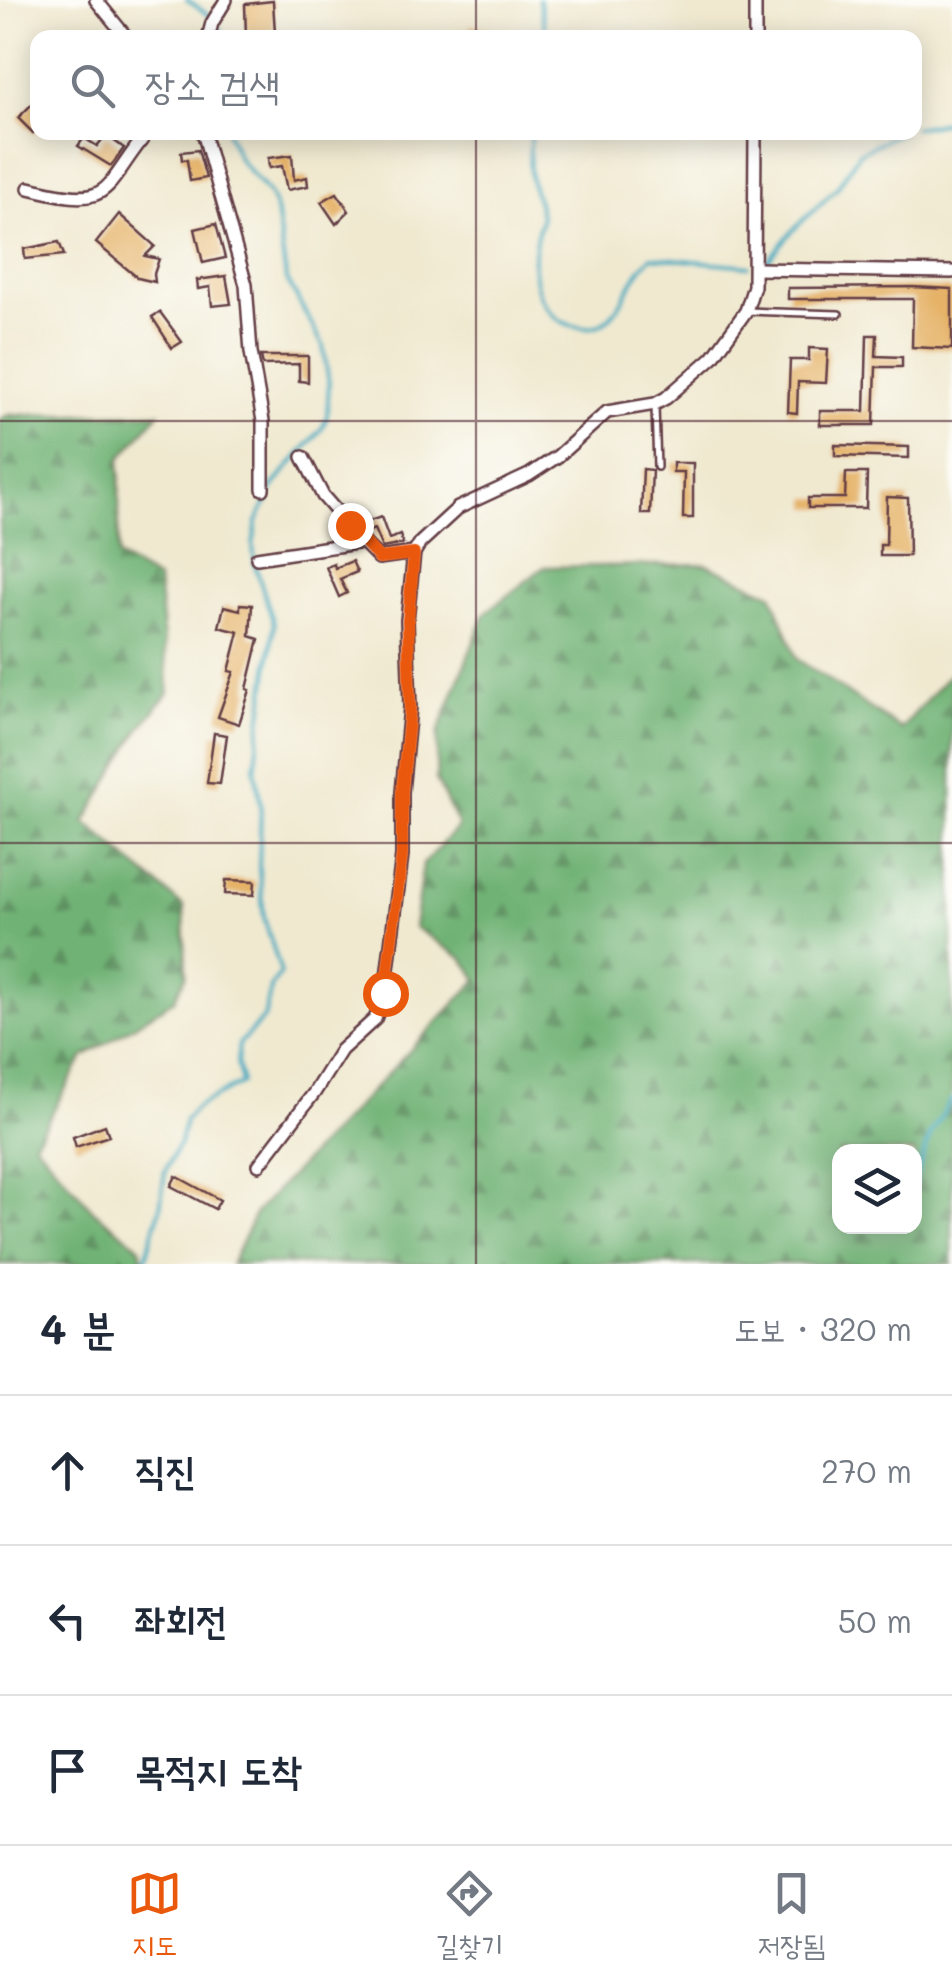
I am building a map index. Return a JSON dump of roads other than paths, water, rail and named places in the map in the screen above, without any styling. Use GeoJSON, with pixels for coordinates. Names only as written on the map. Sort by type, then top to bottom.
{"type":"FeatureCollection","features":[{"type":"Feature","properties":{"kind":"street"},"geometry":{"type":"LineString","coordinates":[[96,0],[120,30]]}},
{"type":"Feature","properties":{"kind":"street"},"geometry":{"type":"LineString","coordinates":[[211,30],[226,0]]}},
{"type":"Feature","properties":{"kind":"street"},"geometry":{"type":"LineString","coordinates":[[755,0],[756,30]]}},
{"type":"Feature","properties":{"kind":"street"},"geometry":{"type":"LineString","coordinates":[[29,188],[74,198],[91,197],[105,191],[142,140]]}},
{"type":"Feature","properties":{"kind":"street"},"geometry":{"type":"LineString","coordinates":[[204,140],[246,285],[263,422],[262,488]]}},
{"type":"Feature","properties":{"kind":"street"},"geometry":{"type":"LineString","coordinates":[[260,1165],[341,1050],[375,1019],[385,993],[402,856],[402,792],[410,708],[408,620],[414,554],[420,543],[458,508],[529,476],[607,412],[655,404],[699,371],[724,344],[751,298],[755,270],[755,140]]}},
{"type":"Feature","properties":{"kind":"street"},"geometry":{"type":"LineString","coordinates":[[755,270],[952,272]]}},
{"type":"Feature","properties":{"kind":"street"},"geometry":{"type":"LineString","coordinates":[[303,457],[323,496],[379,558],[414,554]]}},
{"type":"Feature","properties":{"kind":"street"},"geometry":{"type":"LineString","coordinates":[[256,558],[363,542]]}},
{"type":"Feature","properties":{"kind":"lane"},"geometry":{"type":"LineString","coordinates":[[746,311],[839,314]]}},
{"type":"Feature","properties":{"kind":"lane"},"geometry":{"type":"LineString","coordinates":[[655,404],[657,467]]}},
{"type":"Feature","properties":{"kind":"waterway"},"geometry":{"type":"LineString","coordinates":[[187,0],[210,16],[220,30]]}},
{"type":"Feature","properties":{"kind":"waterway"},"geometry":{"type":"LineString","coordinates":[[539,0],[545,30]]}},
{"type":"Feature","properties":{"kind":"waterway"},"geometry":{"type":"LineString","coordinates":[[922,127],[952,121]]}},
{"type":"Feature","properties":{"kind":"waterway"},"geometry":{"type":"LineString","coordinates":[[144,1264],[160,1209],[165,1171],[180,1142],[185,1120],[198,1106],[242,1083],[237,1062],[239,1044],[264,1018],[272,985],[281,973],[264,918],[259,868],[261,805],[255,769],[274,624],[255,565],[253,545],[257,522],[274,485],[323,427],[327,416],[329,384],[323,345],[286,278],[276,210],[270,195],[239,159],[231,140]]}},
{"type":"Feature","properties":{"kind":"waterway"},"geometry":{"type":"LineString","coordinates":[[531,140],[530,173],[541,217],[534,251],[537,286],[546,307],[563,322],[582,327],[601,324],[616,310],[652,257],[749,266]]}},
{"type":"Feature","properties":{"kind":"waterway"},"geometry":{"type":"LineString","coordinates":[[765,264],[793,230],[837,188],[859,153],[885,140]]}},
{"type":"Feature","properties":{"kind":"waterway"},"geometry":{"type":"LineString","coordinates":[[922,1159],[931,1133],[952,1099]]}}]}
